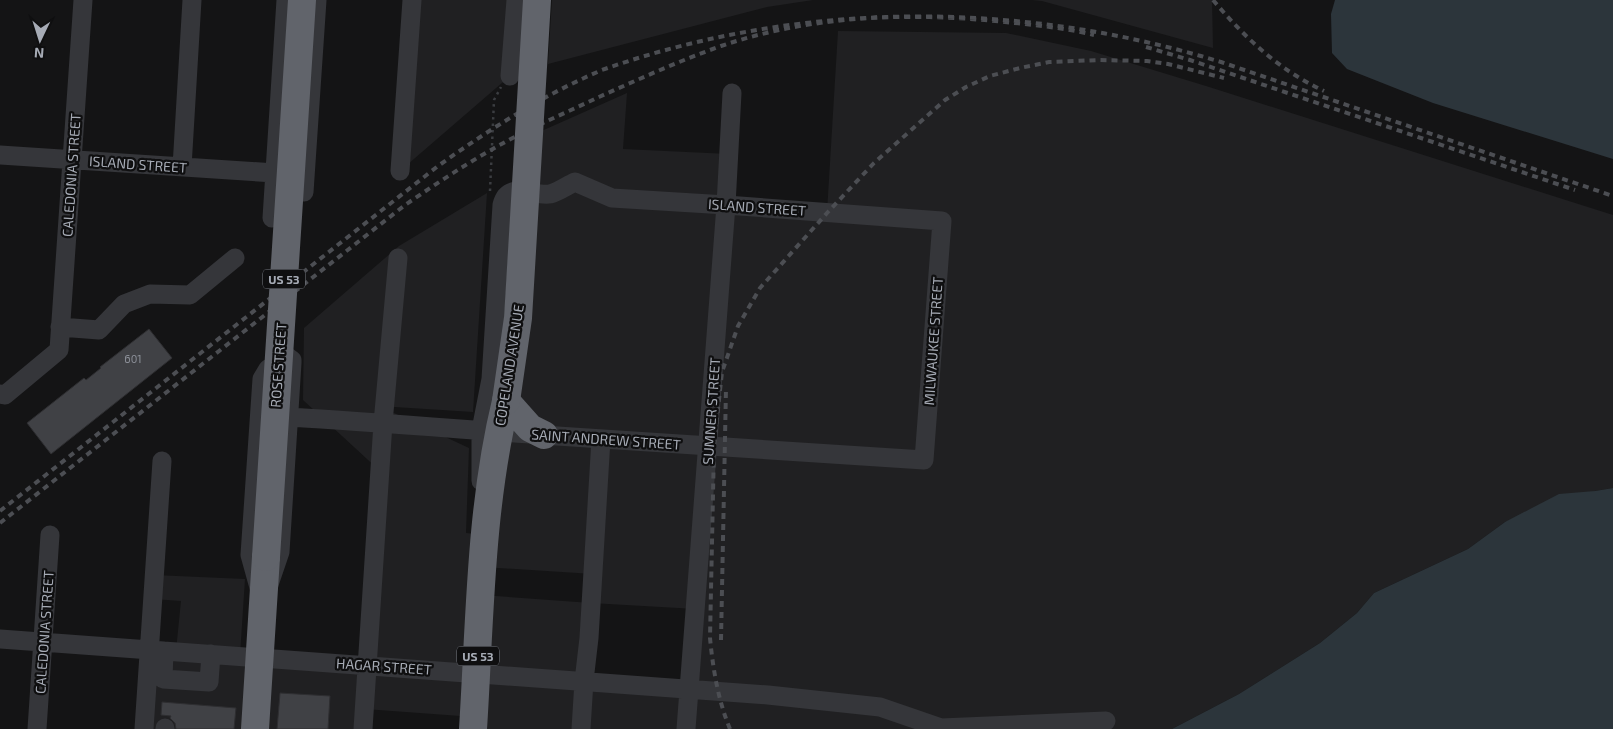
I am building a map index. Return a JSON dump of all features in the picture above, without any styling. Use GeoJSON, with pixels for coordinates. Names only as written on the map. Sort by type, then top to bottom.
{"type":"FeatureCollection","features":[{"type":"Feature","properties":{"kind":"highway","name":"ROSE STREET"},"geometry":{"type":"LineString","coordinates":[[255,729],[302,0]]}},
{"type":"Feature","properties":{"kind":"highway","name":"COPELAND AVENUE"},"geometry":{"type":"LineString","coordinates":[[473,729],[490,431],[506,400],[518,318],[537,0]]}},
{"type":"Feature","properties":{"kind":"highway"},"geometry":{"type":"LineString","coordinates":[[506,400],[530,428],[544,435]]}},
{"type":"Feature","properties":{"kind":"street","name":"CALEDONIA STREET"},"geometry":{"type":"LineString","coordinates":[[0,394],[5,394],[59,350],[83,0]]}},
{"type":"Feature","properties":{"kind":"street"},"geometry":{"type":"LineString","coordinates":[[182,167],[192,0]]}},
{"type":"Feature","properties":{"kind":"street"},"geometry":{"type":"LineString","coordinates":[[272,218],[286,0]]}},
{"type":"Feature","properties":{"kind":"street"},"geometry":{"type":"LineString","coordinates":[[304,192],[317,0]]}},
{"type":"Feature","properties":{"kind":"street"},"geometry":{"type":"LineString","coordinates":[[400,171],[412,0]]}},
{"type":"Feature","properties":{"kind":"street"},"geometry":{"type":"LineString","coordinates":[[510,76],[516,0]]}},
{"type":"Feature","properties":{"kind":"street","name":"SUMNER STREET"},"geometry":{"type":"LineString","coordinates":[[686,729],[726,205],[732,94]]}},
{"type":"Feature","properties":{"kind":"street","name":"ISLAND STREET"},"geometry":{"type":"LineString","coordinates":[[0,154],[275,173]]}},
{"type":"Feature","properties":{"kind":"street","name":"ISLAND STREET"},"geometry":{"type":"LineString","coordinates":[[490,431],[491,379],[504,198],[507,195],[516,191],[550,194],[575,182],[612,198],[942,221]]}},
{"type":"Feature","properties":{"kind":"street","name":"MILWAUKEE STREET"},"geometry":{"type":"LineString","coordinates":[[924,460],[942,221]]}},
{"type":"Feature","properties":{"kind":"street"},"geometry":{"type":"LineString","coordinates":[[60,327],[98,330],[124,304],[150,294],[190,295],[235,258]]}},
{"type":"Feature","properties":{"kind":"street"},"geometry":{"type":"LineString","coordinates":[[363,729],[383,423],[398,258]]}},
{"type":"Feature","properties":{"kind":"street"},"geometry":{"type":"LineString","coordinates":[[288,357],[292,360],[292,363],[280,552],[263,602],[250,555],[262,379],[268,369],[288,357]]}},
{"type":"Feature","properties":{"kind":"street","name":"SAINT ANDREW STREET"},"geometry":{"type":"LineString","coordinates":[[288,417],[924,460]]}},
{"type":"Feature","properties":{"kind":"street"},"geometry":{"type":"LineString","coordinates":[[581,729],[584,681],[590,638],[601,438]]}},
{"type":"Feature","properties":{"kind":"street"},"geometry":{"type":"LineString","coordinates":[[144,729],[155,679],[157,650],[162,461]]}},
{"type":"Feature","properties":{"kind":"street","name":"CALEDONIA STREET"},"geometry":{"type":"LineString","coordinates":[[37,729],[50,535]]}},
{"type":"Feature","properties":{"kind":"street","name":"HAGAR STREET"},"geometry":{"type":"LineString","coordinates":[[0,639],[768,695],[880,707],[941,728],[1106,721]]}},
{"type":"Feature","properties":{"kind":"street"},"geometry":{"type":"LineString","coordinates":[[155,679],[209,682],[211,654]]}},
{"type":"Feature","properties":{"kind":"path"},"geometry":{"type":"LineString","coordinates":[[490,193],[494,100],[502,85],[510,76]]}},
{"type":"Feature","properties":{"kind":"shaded area"},"geometry":{"type":"Polygon","coordinates":[[[412,0],[516,0],[510,76],[400,171],[412,0]]]}},
{"type":"Feature","properties":{"kind":"shaded area"},"geometry":{"type":"Polygon","coordinates":[[[552,0],[813,0],[767,7],[548,64],[552,0]]]}},
{"type":"Feature","properties":{"kind":"shaded area"},"geometry":{"type":"Polygon","coordinates":[[[1032,0],[1212,0],[1213,48],[1042,1],[1032,0]]]}},
{"type":"Feature","properties":{"kind":"shaded area"},"geometry":{"type":"Polygon","coordinates":[[[1335,0],[1613,0],[1613,159],[1433,103],[1347,69],[1332,53],[1331,14],[1335,0]]]}},
{"type":"Feature","properties":{"kind":"shaded area"},"geometry":{"type":"Polygon","coordinates":[[[838,31],[1006,33],[1091,51],[1613,215],[1613,488],[1595,491],[1505,522],[1468,549],[1374,593],[1357,613],[1320,643],[1239,694],[1172,729],[473,729],[474,717],[365,709],[363,729],[144,729],[149,650],[176,651],[181,601],[153,599],[154,575],[245,579],[240,655],[367,665],[380,471],[303,400],[304,328],[399,246],[487,193],[473,412],[379,406],[469,448],[466,533],[485,535],[528,137],[627,93],[623,149],[729,154],[726,205],[827,212],[838,31]],[[483,567],[482,595],[591,603],[593,574],[483,567]],[[591,603],[584,681],[689,689],[696,609],[591,603]]]}},
{"type":"Feature","properties":{"kind":"shaded area"},"geometry":{"type":"Polygon","coordinates":[[[1613,488],[1613,729],[1172,729],[1239,694],[1320,643],[1357,613],[1374,593],[1468,549],[1505,522],[1559,494],[1613,488]]]}},
{"type":"Feature","properties":{"kind":"building"},"geometry":{"type":"Polygon","coordinates":[[[149,329],[172,358],[51,454],[27,423],[84,378],[86,380],[149,329]]]}},
{"type":"Feature","properties":{"kind":"building"},"geometry":{"type":"Polygon","coordinates":[[[280,693],[330,696],[328,729],[277,729],[280,693]]]}},
{"type":"Feature","properties":{"kind":"building"},"geometry":{"type":"Polygon","coordinates":[[[162,702],[236,708],[234,729],[176,729],[175,723],[170,718],[171,716],[161,715],[162,702]]]}},
{"type":"Feature","properties":{"kind":"railway"},"geometry":{"type":"LineString","coordinates":[[1213,0],[1250,40],[1264,52],[1292,73],[1324,91]]}},
{"type":"Feature","properties":{"kind":"railway"},"geometry":{"type":"LineString","coordinates":[[0,511],[438,166],[497,126],[559,90],[602,70],[677,47],[754,30],[831,20],[910,16],[989,19],[1067,27],[1145,42],[1221,62],[1613,196]]}},
{"type":"Feature","properties":{"kind":"railway"},"geometry":{"type":"LineString","coordinates":[[0,523],[405,205],[480,156],[504,143],[544,122],[629,84],[721,46],[755,36],[826,22],[897,17],[933,17],[1050,27],[1094,35]]}},
{"type":"Feature","properties":{"kind":"railway"},"geometry":{"type":"LineString","coordinates":[[1146,47],[1190,60],[1575,190]]}},
{"type":"Feature","properties":{"kind":"railway"},"geometry":{"type":"LineString","coordinates":[[730,729],[722,707],[710,638],[714,446],[722,372],[738,326],[760,288],[874,163],[945,100],[966,87],[990,76],[1049,62],[1099,60],[1147,61],[1168,64],[1224,78]]}},
{"type":"Feature","properties":{"kind":"railway"},"geometry":{"type":"LineString","coordinates":[[721,640],[726,388]]}}]}
